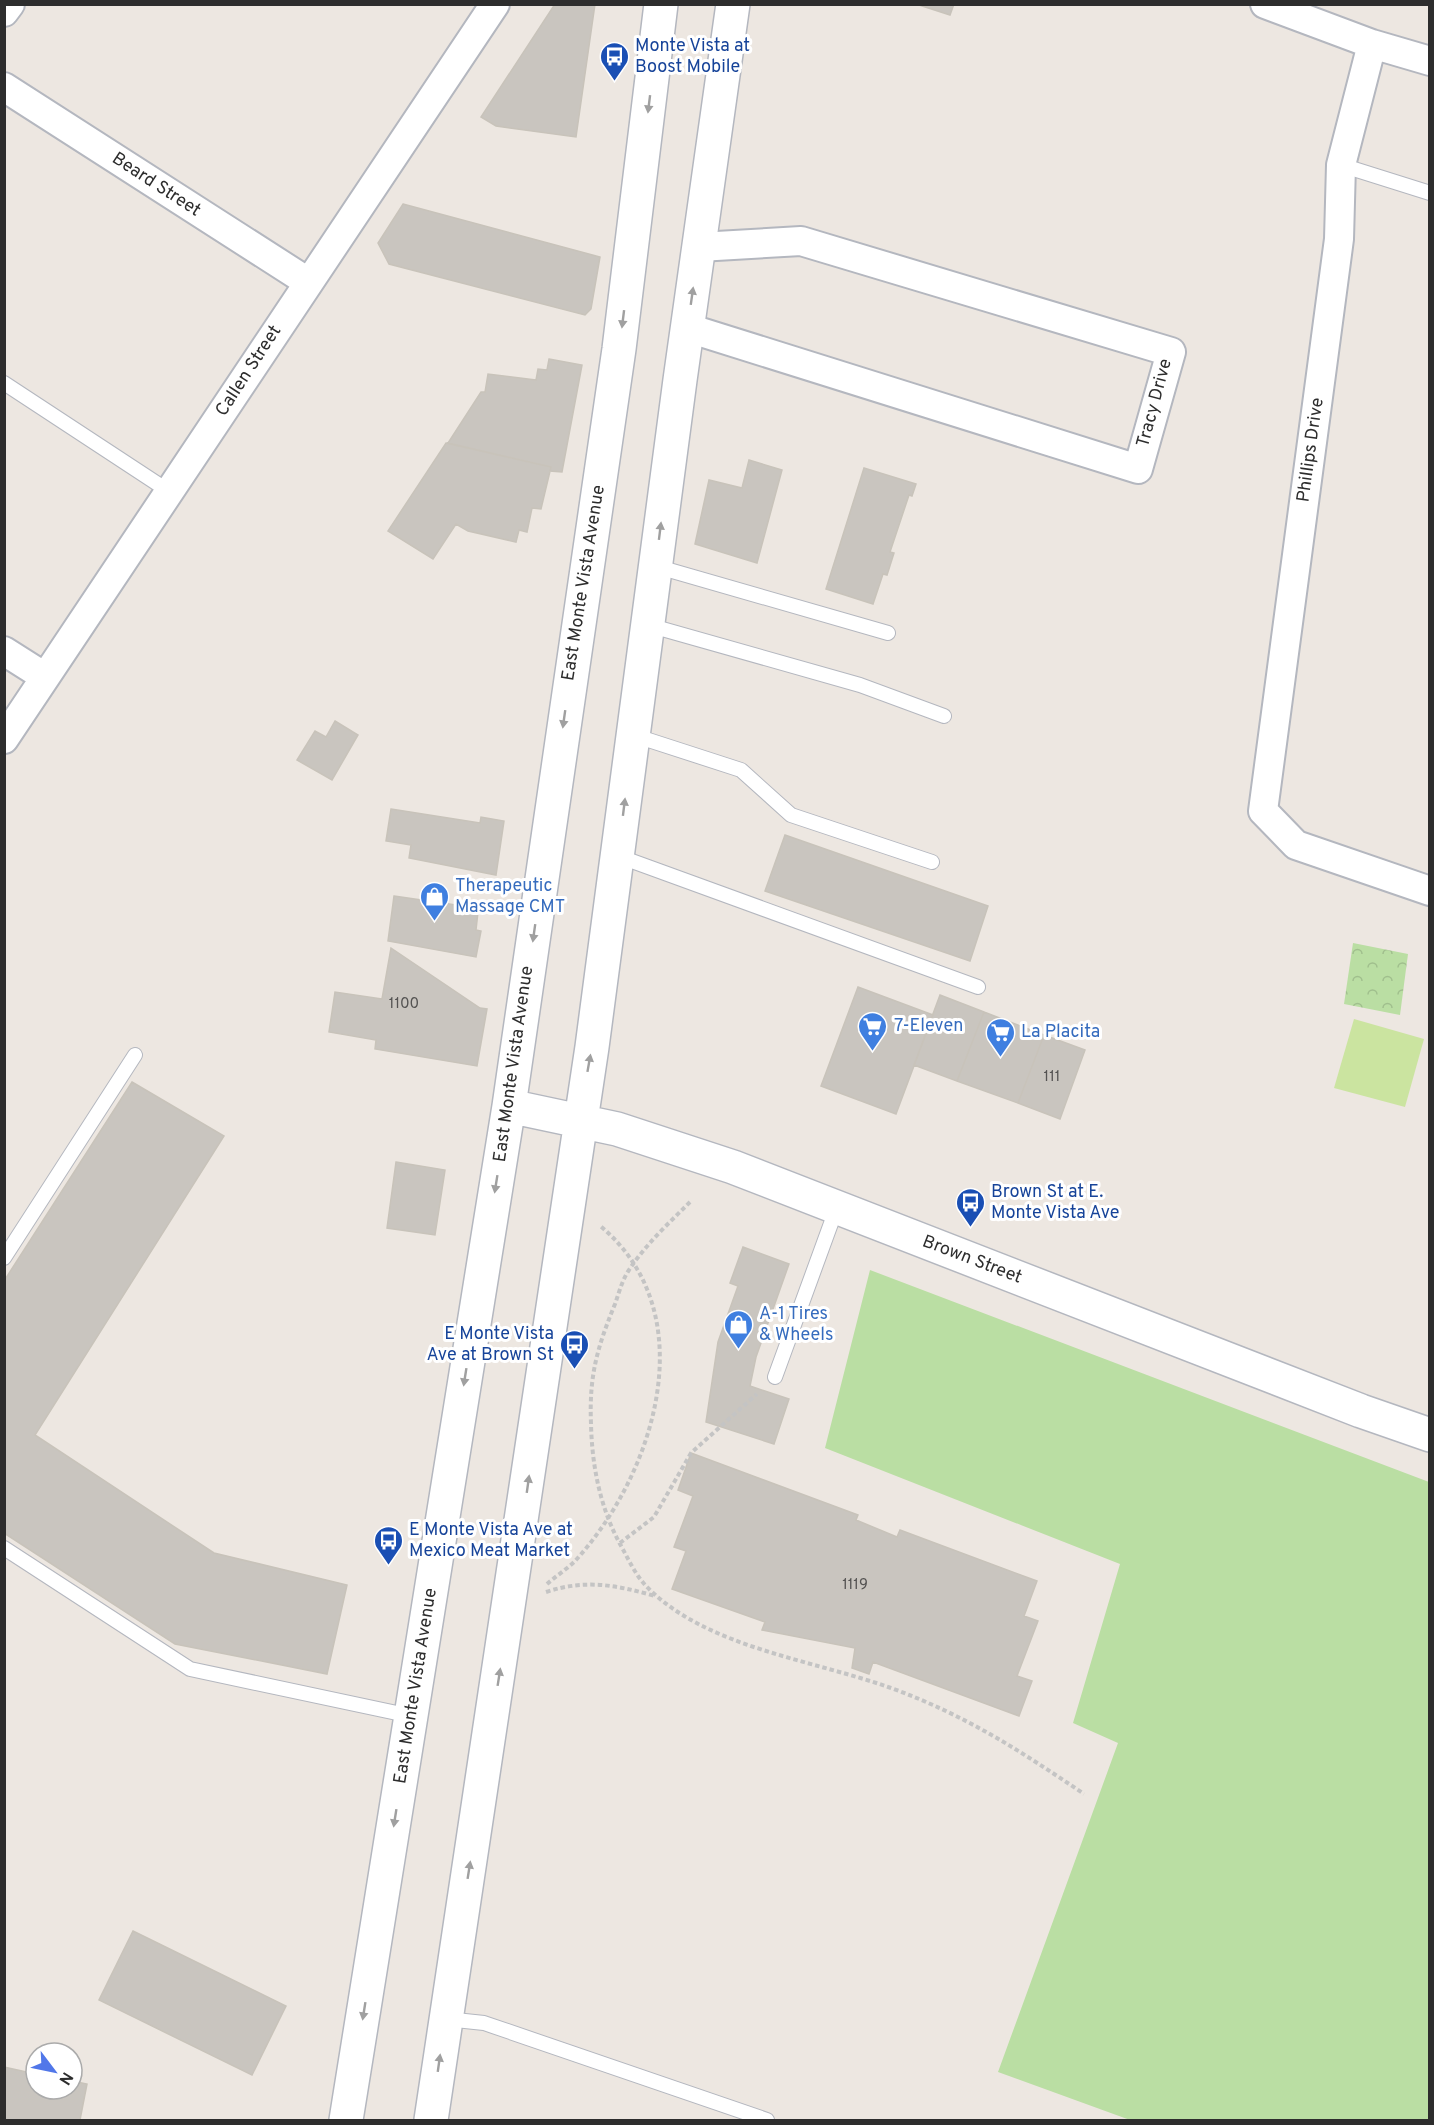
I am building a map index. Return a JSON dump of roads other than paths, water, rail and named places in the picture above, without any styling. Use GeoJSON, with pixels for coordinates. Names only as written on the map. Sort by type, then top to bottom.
{"type":"FeatureCollection","features":[{"type":"Feature","properties":{"kind":"main road","name":"East Monte Vista Avenue"},"geometry":{"type":"LineString","coordinates":[[346,2121],[509,1106],[619,349],[661,4]]}},
{"type":"Feature","properties":{"kind":"main road"},"geometry":{"type":"LineString","coordinates":[[431,2121],[540,1401],[579,1121],[592,1047],[655,566],[733,4]]}},
{"type":"Feature","properties":{"kind":"main road","name":"Brown Street"},"geometry":{"type":"LineString","coordinates":[[509,1106],[617,1129],[722,1163],[1361,1411],[1430,1435]]}},
{"type":"Feature","properties":{"kind":"street"},"geometry":{"type":"LineString","coordinates":[[4,12],[10,4]]}},
{"type":"Feature","properties":{"kind":"street","name":"Callen Street"},"geometry":{"type":"LineString","coordinates":[[4,739],[495,4]]}},
{"type":"Feature","properties":{"kind":"street"},"geometry":{"type":"LineString","coordinates":[[1265,4],[1372,44],[1430,61]]}},
{"type":"Feature","properties":{"kind":"street","name":"Phillips Drive"},"geometry":{"type":"LineString","coordinates":[[1372,44],[1341,165],[1339,238],[1263,811],[1296,845],[1430,891]]}},
{"type":"Feature","properties":{"kind":"street","name":"Beard Street"},"geometry":{"type":"LineString","coordinates":[[4,87],[308,282]]}},
{"type":"Feature","properties":{"kind":"street","name":"Tracy Drive"},"geometry":{"type":"LineString","coordinates":[[688,328],[1138,469],[1171,352],[801,241],[699,246]]}},
{"type":"Feature","properties":{"kind":"street"},"geometry":{"type":"LineString","coordinates":[[4,651],[45,677]]}},
{"type":"Feature","properties":{"kind":"lane"},"geometry":{"type":"LineString","coordinates":[[1341,165],[1430,193]]}},
{"type":"Feature","properties":{"kind":"lane"},"geometry":{"type":"LineString","coordinates":[[4,383],[170,492]]}},
{"type":"Feature","properties":{"kind":"lane"},"geometry":{"type":"LineString","coordinates":[[655,566],[888,633]]}},
{"type":"Feature","properties":{"kind":"lane"},"geometry":{"type":"LineString","coordinates":[[648,625],[860,685],[944,716]]}},
{"type":"Feature","properties":{"kind":"lane"},"geometry":{"type":"LineString","coordinates":[[633,735],[741,770],[791,815],[932,862]]}},
{"type":"Feature","properties":{"kind":"lane"},"geometry":{"type":"LineString","coordinates":[[618,856],[978,987]]}},
{"type":"Feature","properties":{"kind":"lane"},"geometry":{"type":"LineString","coordinates":[[4,1258],[135,1055]]}},
{"type":"Feature","properties":{"kind":"lane"},"geometry":{"type":"LineString","coordinates":[[775,1377],[837,1207]]}},
{"type":"Feature","properties":{"kind":"lane"},"geometry":{"type":"LineString","coordinates":[[4,1548],[190,1669],[411,1716]]}},
{"type":"Feature","properties":{"kind":"lane"},"geometry":{"type":"LineString","coordinates":[[446,2019],[484,2023],[767,2121]]}},
{"type":"Feature","properties":{"kind":"place","name":"Monte Vista at Boost Mobile"},"geometry":{"type":"Point","coordinates":[614,82]}},
{"type":"Feature","properties":{"kind":"place","name":"Therapeutic Massage CMT"},"geometry":{"type":"Point","coordinates":[434,922]}},
{"type":"Feature","properties":{"kind":"place","name":"7-Eleven"},"geometry":{"type":"Point","coordinates":[873,1052]}},
{"type":"Feature","properties":{"kind":"place","name":"La Placita"},"geometry":{"type":"Point","coordinates":[1000,1058]}},
{"type":"Feature","properties":{"kind":"place","name":"Brown St at E. Monte Vista Ave"},"geometry":{"type":"Point","coordinates":[970,1228]}},
{"type":"Feature","properties":{"kind":"place","name":"A-1 Tires & Wheels"},"geometry":{"type":"Point","coordinates":[738,1350]}},
{"type":"Feature","properties":{"kind":"place","name":"E Monte Vista Ave at Brown St"},"geometry":{"type":"Point","coordinates":[575,1370]}},
{"type":"Feature","properties":{"kind":"place","name":"E Monte Vista Ave at Mexico Meat Market"},"geometry":{"type":"Point","coordinates":[388,1566]}}]}
